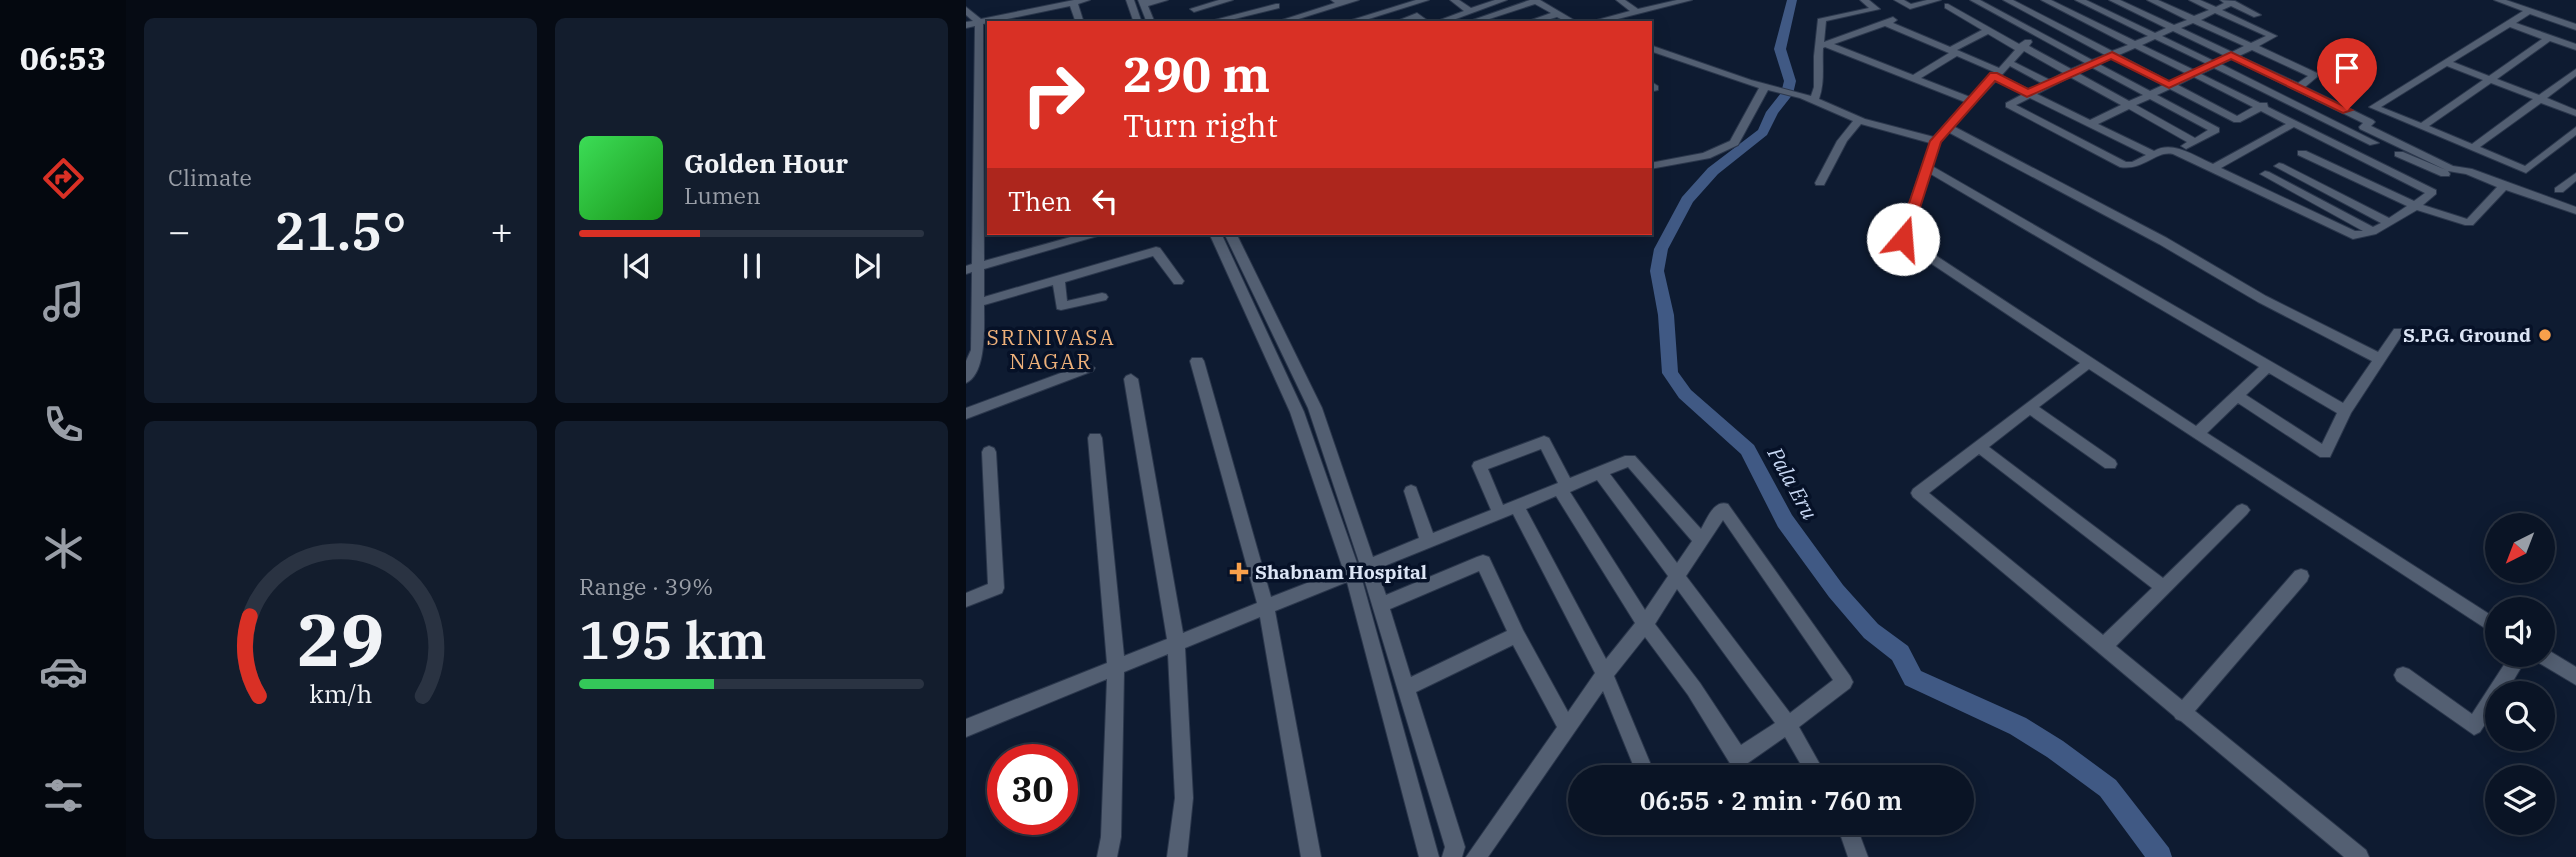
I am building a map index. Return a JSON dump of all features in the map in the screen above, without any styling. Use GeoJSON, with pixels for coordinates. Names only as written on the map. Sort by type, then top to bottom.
{"type":"FeatureCollection","features":[{"type":"Feature","properties":{"kind":"street"},"geometry":{"type":"LineString","coordinates":[[966,25],[1086,0]]}},
{"type":"Feature","properties":{"kind":"street"},"geometry":{"type":"LineString","coordinates":[[1130,0],[1137,21]]}},
{"type":"Feature","properties":{"kind":"street"},"geometry":{"type":"LineString","coordinates":[[1150,21],[1143,2],[1164,0]]}},
{"type":"Feature","properties":{"kind":"street"},"geometry":{"type":"LineString","coordinates":[[1200,21],[1191,4],[1229,0]]}},
{"type":"Feature","properties":{"kind":"street"},"geometry":{"type":"LineString","coordinates":[[1214,21],[1274,3],[1287,21],[1338,2],[1355,0]]}},
{"type":"Feature","properties":{"kind":"street"},"geometry":{"type":"LineString","coordinates":[[1353,21],[1425,0]]}},
{"type":"Feature","properties":{"kind":"street"},"geometry":{"type":"LineString","coordinates":[[1454,0],[1470,11]]}},
{"type":"Feature","properties":{"kind":"street"},"geometry":{"type":"LineString","coordinates":[[1442,21],[1503,0]]}},
{"type":"Feature","properties":{"kind":"street"},"geometry":{"type":"LineString","coordinates":[[1620,0],[1636,12]]}},
{"type":"Feature","properties":{"kind":"street"},"geometry":{"type":"LineString","coordinates":[[1598,21],[1688,0]]}},
{"type":"Feature","properties":{"kind":"street"},"geometry":{"type":"LineString","coordinates":[[1823,45],[1894,20],[1864,0]]}},
{"type":"Feature","properties":{"kind":"street"},"geometry":{"type":"LineString","coordinates":[[1898,0],[1910,7],[1937,0],[1987,31],[2195,142]]}},
{"type":"Feature","properties":{"kind":"street"},"geometry":{"type":"LineString","coordinates":[[1971,0],[2215,130]]}},
{"type":"Feature","properties":{"kind":"street"},"geometry":{"type":"LineString","coordinates":[[2007,0],[2237,120]]}},
{"type":"Feature","properties":{"kind":"street"},"geometry":{"type":"LineString","coordinates":[[2045,0],[2432,192]]}},
{"type":"Feature","properties":{"kind":"street"},"geometry":{"type":"LineString","coordinates":[[2113,0],[2370,122],[2362,131]]}},
{"type":"Feature","properties":{"kind":"street"},"geometry":{"type":"LineString","coordinates":[[2151,0],[2314,75],[2300,87],[2176,151]]}},
{"type":"Feature","properties":{"kind":"street"},"geometry":{"type":"LineString","coordinates":[[2091,124],[2273,36],[2193,0]]}},
{"type":"Feature","properties":{"kind":"street"},"geometry":{"type":"LineString","coordinates":[[2498,0],[2576,27]]}},
{"type":"Feature","properties":{"kind":"street"},"geometry":{"type":"LineString","coordinates":[[1474,21],[1535,1],[1571,21]]}},
{"type":"Feature","properties":{"kind":"street"},"geometry":{"type":"LineString","coordinates":[[2485,620],[2088,363],[1903,239],[1936,141],[2021,48],[2086,1],[2279,97],[2362,131],[2424,167],[2448,171],[2468,170],[2504,186],[2576,211]]}},
{"type":"Feature","properties":{"kind":"street"},"geometry":{"type":"LineString","coordinates":[[2257,15],[2228,2],[2216,10],[2027,93],[2008,105],[2124,165],[2134,165],[2165,149],[2176,151],[2246,186],[2361,237],[2416,206],[2432,192],[2437,181],[2448,171]]}},
{"type":"Feature","properties":{"kind":"street"},"geometry":{"type":"LineString","coordinates":[[1073,3],[1079,21]]}},
{"type":"Feature","properties":{"kind":"street"},"geometry":{"type":"LineString","coordinates":[[1948,6],[1958,3]]}},
{"type":"Feature","properties":{"kind":"street"},"geometry":{"type":"LineString","coordinates":[[1814,101],[1819,87],[1823,45],[1822,19],[1876,9]]}},
{"type":"Feature","properties":{"kind":"street"},"geometry":{"type":"LineString","coordinates":[[966,10],[979,22],[979,153],[984,181],[972,268],[978,303],[977,350],[966,378]]}},
{"type":"Feature","properties":{"kind":"street"},"geometry":{"type":"LineString","coordinates":[[2529,11],[2374,107],[2526,170],[2576,130]]}},
{"type":"Feature","properties":{"kind":"street"},"geometry":{"type":"LineString","coordinates":[[1533,21],[1556,14]]}},
{"type":"Feature","properties":{"kind":"street"},"geometry":{"type":"LineString","coordinates":[[1402,21],[1417,16],[1424,21]]}},
{"type":"Feature","properties":{"kind":"street"},"geometry":{"type":"LineString","coordinates":[[1886,23],[1953,51],[2027,93],[2154,155]]}},
{"type":"Feature","properties":{"kind":"street"},"geometry":{"type":"LineString","coordinates":[[2508,23],[2576,47]]}},
{"type":"Feature","properties":{"kind":"street"},"geometry":{"type":"LineString","coordinates":[[1913,79],[1987,31]]}},
{"type":"Feature","properties":{"kind":"street"},"geometry":{"type":"LineString","coordinates":[[2422,127],[2549,37]]}},
{"type":"Feature","properties":{"kind":"street"},"geometry":{"type":"LineString","coordinates":[[1823,45],[1971,101]]}},
{"type":"Feature","properties":{"kind":"street"},"geometry":{"type":"LineString","coordinates":[[1652,49],[1792,93],[1859,120],[1936,141]]}},
{"type":"Feature","properties":{"kind":"street"},"geometry":{"type":"LineString","coordinates":[[2008,62],[2049,83]]}},
{"type":"Feature","properties":{"kind":"street"},"geometry":{"type":"LineString","coordinates":[[2446,62],[2576,113]]}},
{"type":"Feature","properties":{"kind":"street"},"geometry":{"type":"LineString","coordinates":[[2473,148],[2576,72]]}},
{"type":"Feature","properties":{"kind":"street"},"geometry":{"type":"LineString","coordinates":[[1652,166],[1706,156],[1734,142],[1771,87]]}},
{"type":"Feature","properties":{"kind":"street"},"geometry":{"type":"LineString","coordinates":[[966,109],[979,106]]}},
{"type":"Feature","properties":{"kind":"street"},"geometry":{"type":"LineString","coordinates":[[1820,183],[1834,161],[1848,128],[1859,120]]}},
{"type":"Feature","properties":{"kind":"street"},"geometry":{"type":"LineString","coordinates":[[2212,169],[2292,124]]}},
{"type":"Feature","properties":{"kind":"street"},"geometry":{"type":"LineString","coordinates":[[1947,127],[2163,241],[2262,299],[2380,359]]}},
{"type":"Feature","properties":{"kind":"street"},"geometry":{"type":"LineString","coordinates":[[2246,186],[2326,141]]}},
{"type":"Feature","properties":{"kind":"street"},"geometry":{"type":"LineString","coordinates":[[966,156],[979,153]]}},
{"type":"Feature","properties":{"kind":"street"},"geometry":{"type":"LineString","coordinates":[[2302,153],[2416,206],[2469,223],[2504,186]]}},
{"type":"Feature","properties":{"kind":"street"},"geometry":{"type":"LineString","coordinates":[[2279,166],[2389,223]]}},
{"type":"Feature","properties":{"kind":"street"},"geometry":{"type":"LineString","coordinates":[[1926,167],[2346,411]]}},
{"type":"Feature","properties":{"kind":"street"},"geometry":{"type":"LineString","coordinates":[[2265,174],[2372,231]]}},
{"type":"Feature","properties":{"kind":"street"},"geometry":{"type":"LineString","coordinates":[[2559,190],[2576,176]]}},
{"type":"Feature","properties":{"kind":"street"},"geometry":{"type":"LineString","coordinates":[[966,186],[984,181]]}},
{"type":"Feature","properties":{"kind":"street"},"geometry":{"type":"LineString","coordinates":[[972,268],[1060,238],[1082,235]]}},
{"type":"Feature","properties":{"kind":"street"},"geometry":{"type":"LineString","coordinates":[[1216,235],[1297,412],[1352,572],[1429,857]]}},
{"type":"Feature","properties":{"kind":"street"},"geometry":{"type":"LineString","coordinates":[[1231,235],[1315,408],[1381,604],[1455,847],[1452,857]]}},
{"type":"Feature","properties":{"kind":"street"},"geometry":{"type":"LineString","coordinates":[[978,303],[1156,251],[1178,281]]}},
{"type":"Feature","properties":{"kind":"street"},"geometry":{"type":"LineString","coordinates":[[1059,278],[1060,306],[1102,297]]}},
{"type":"Feature","properties":{"kind":"street"},"geometry":{"type":"LineString","coordinates":[[2237,396],[2325,453],[2346,411],[2398,332]]}},
{"type":"Feature","properties":{"kind":"street"},"geometry":{"type":"LineString","coordinates":[[1198,361],[1266,607],[1311,857]]}},
{"type":"Feature","properties":{"kind":"street"},"geometry":{"type":"LineString","coordinates":[[2088,363],[1918,493],[2359,857]]}},
{"type":"Feature","properties":{"kind":"street"},"geometry":{"type":"LineString","coordinates":[[2197,434],[2269,365]]}},
{"type":"Feature","properties":{"kind":"street"},"geometry":{"type":"LineString","coordinates":[[966,414],[1088,368]]}},
{"type":"Feature","properties":{"kind":"street"},"geometry":{"type":"LineString","coordinates":[[1131,379],[1176,643],[1184,798],[1177,857]]}},
{"type":"Feature","properties":{"kind":"street"},"geometry":{"type":"LineString","coordinates":[[2029,408],[2110,464]]}},
{"type":"Feature","properties":{"kind":"street"},"geometry":{"type":"LineString","coordinates":[[1095,438],[1116,667],[1112,810],[1107,857]]}},
{"type":"Feature","properties":{"kind":"street"},"geometry":{"type":"LineString","coordinates":[[1476,857],[1605,674],[1645,624],[1723,508],[1844,682],[1788,726],[1738,758],[1694,689],[1645,624],[1564,488],[1544,442],[1479,466],[1500,514]]}},
{"type":"Feature","properties":{"kind":"street"},"geometry":{"type":"LineString","coordinates":[[1979,446],[2164,588]]}},
{"type":"Feature","properties":{"kind":"street"},"geometry":{"type":"LineString","coordinates":[[966,600],[996,588],[989,452]]}},
{"type":"Feature","properties":{"kind":"street"},"geometry":{"type":"LineString","coordinates":[[966,728],[1601,474],[1630,460],[1701,540]]}},
{"type":"Feature","properties":{"kind":"street"},"geometry":{"type":"LineString","coordinates":[[1601,474],[1788,726],[1811,765]]}},
{"type":"Feature","properties":{"kind":"street"},"geometry":{"type":"LineString","coordinates":[[1411,491],[1428,542]]}},
{"type":"Feature","properties":{"kind":"street"},"geometry":{"type":"LineString","coordinates":[[1517,507],[1605,674],[1642,765]]}},
{"type":"Feature","properties":{"kind":"street"},"geometry":{"type":"LineString","coordinates":[[2103,647],[2242,510]]}},
{"type":"Feature","properties":{"kind":"street"},"geometry":{"type":"LineString","coordinates":[[1381,604],[1483,562],[1517,635],[1567,728]]}},
{"type":"Feature","properties":{"kind":"street"},"geometry":{"type":"LineString","coordinates":[[2182,713],[2301,576]]}},
{"type":"Feature","properties":{"kind":"street"},"geometry":{"type":"LineString","coordinates":[[1406,688],[1517,635]]}},
{"type":"Feature","properties":{"kind":"street"},"geometry":{"type":"LineString","coordinates":[[2555,664],[2576,677]]}},
{"type":"Feature","properties":{"kind":"street"},"geometry":{"type":"LineString","coordinates":[[2403,675],[2474,726],[2513,667]]}},
{"type":"Feature","properties":{"kind":"street"},"geometry":{"type":"LineString","coordinates":[[1850,835],[1858,857]]}},
{"type":"Feature","properties":{"kind":"waterway","name":"Pala Eru"},"geometry":{"type":"LineString","coordinates":[[1792,0],[1780,49],[1790,81],[1787,94],[1772,112],[1763,132],[1713,171],[1687,200],[1661,249],[1657,271],[1666,315],[1670,373],[1685,394],[1748,450],[1785,521],[1836,591],[1871,631],[1900,653],[1913,678],[2018,726],[2055,749],[2108,788],[2160,857]]}},
{"type":"Feature","properties":{"kind":"place","name":"S.P.G. Ground"},"geometry":{"type":"Point","coordinates":[2545,335]}},
{"type":"Feature","properties":{"kind":"place","name":"Shabnam Hospital"},"geometry":{"type":"Point","coordinates":[1239,572]}},
{"type":"Feature","properties":{"kind":"district","name":"SRINIVASA NAGAR"},"geometry":{"type":"Point","coordinates":[1051,349]}},
{"type":"Feature","properties":{"kind":"route"},"geometry":{"type":"LineString","coordinates":[[1903,239],[1936,141],[1993,76],[2027,93],[2112,55],[2169,85],[2231,55],[2347,110]]}}]}
